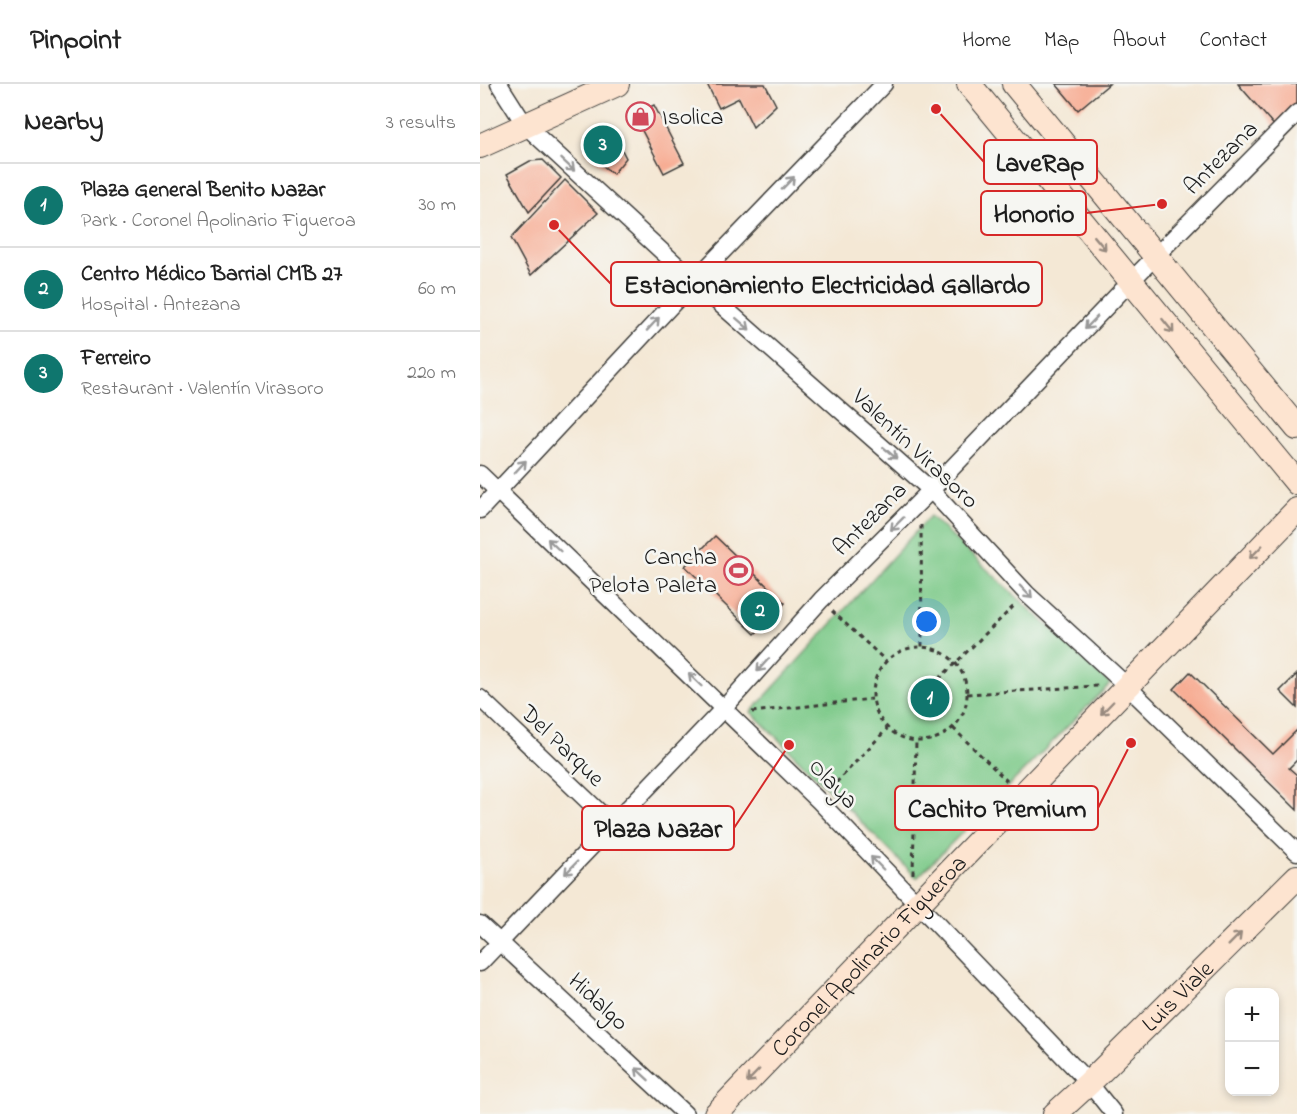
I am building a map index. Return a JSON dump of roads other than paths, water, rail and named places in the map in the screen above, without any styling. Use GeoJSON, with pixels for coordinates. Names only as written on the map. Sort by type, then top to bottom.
{"type":"FeatureCollection","features":[{"type":"Feature","properties":{"kind":"street","name":"Valentín Virasoro"},"geometry":{"type":"LineString","coordinates":[[499,84],[525,125],[693,280],[932,490],[1027,594],[1127,686],[1297,852]]}},
{"type":"Feature","properties":{"kind":"street"},"geometry":{"type":"LineString","coordinates":[[480,146],[617,84]]}},
{"type":"Feature","properties":{"kind":"street"},"geometry":{"type":"LineString","coordinates":[[480,510],[693,280],[884,84]]}},
{"type":"Feature","properties":{"kind":"street"},"geometry":{"type":"LineString","coordinates":[[969,84],[1297,483]]}},
{"type":"Feature","properties":{"kind":"street"},"geometry":{"type":"LineString","coordinates":[[1014,84],[1297,428]]}},
{"type":"Feature","properties":{"kind":"street","name":"Antezana"},"geometry":{"type":"LineString","coordinates":[[480,963],[724,708],[821,600],[932,490],[1131,281],[1297,113]]}},
{"type":"Feature","properties":{"kind":"street","name":"Olaya"},"geometry":{"type":"LineString","coordinates":[[480,474],[819,801],[1089,1083],[1114,1114]]}},
{"type":"Feature","properties":{"kind":"street","name":"Coronel Apolinario Figueroa"},"geometry":{"type":"LineString","coordinates":[[716,1114],[1297,510]]}},
{"type":"Feature","properties":{"kind":"street","name":"Del Parque"},"geometry":{"type":"LineString","coordinates":[[480,698],[613,825]]}},
{"type":"Feature","properties":{"kind":"street","name":"Luis Viale"},"geometry":{"type":"LineString","coordinates":[[1055,1114],[1297,878]]}},
{"type":"Feature","properties":{"kind":"street","name":"Hidalgo"},"geometry":{"type":"LineString","coordinates":[[480,924],[685,1114]]}},
{"type":"Feature","properties":{"kind":"place","name":"LaveRap"},"geometry":{"type":"Point","coordinates":[936,109]}},
{"type":"Feature","properties":{"kind":"place","name":"Isolica"},"geometry":{"type":"Point","coordinates":[641,116]}},
{"type":"Feature","properties":{"kind":"place","name":"Ferreiro"},"geometry":{"type":"Point","coordinates":[603,145]}},
{"type":"Feature","properties":{"kind":"place","name":"Honorio"},"geometry":{"type":"Point","coordinates":[1162,204]}},
{"type":"Feature","properties":{"kind":"place","name":"Estacionamiento Electricidad Gallardo"},"geometry":{"type":"Point","coordinates":[554,225]}},
{"type":"Feature","properties":{"kind":"place","name":"Cancha Pelota Paleta"},"geometry":{"type":"Point","coordinates":[738,570]}},
{"type":"Feature","properties":{"kind":"place","name":"Centro Médico Barrial CMB 27"},"geometry":{"type":"Point","coordinates":[760,611]}},
{"type":"Feature","properties":{"kind":"place","name":"Plaza General Benito Nazar"},"geometry":{"type":"Point","coordinates":[930,698]}},
{"type":"Feature","properties":{"kind":"place","name":"Cachito Premium"},"geometry":{"type":"Point","coordinates":[1131,743]}},
{"type":"Feature","properties":{"kind":"place","name":"Plaza Nazar"},"geometry":{"type":"Point","coordinates":[789,745]}}]}
